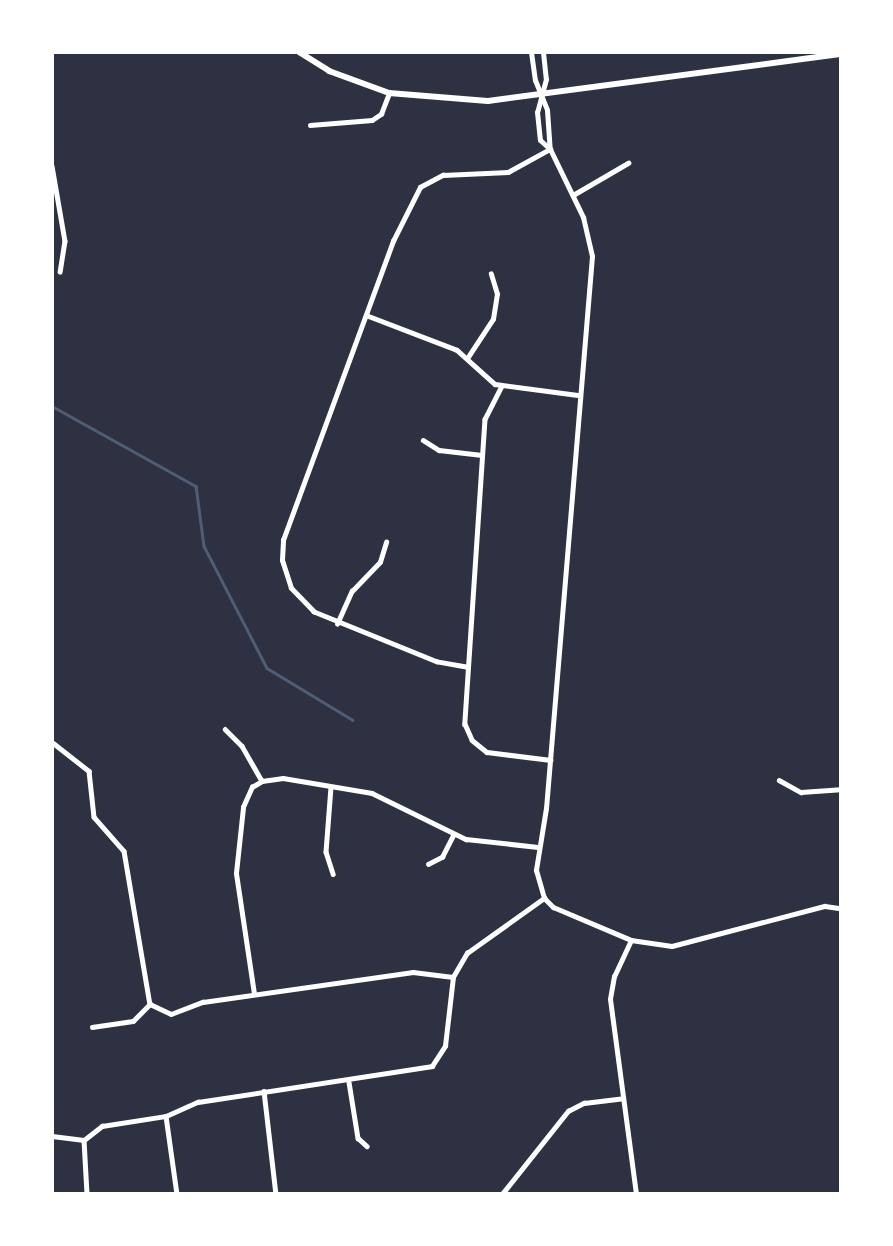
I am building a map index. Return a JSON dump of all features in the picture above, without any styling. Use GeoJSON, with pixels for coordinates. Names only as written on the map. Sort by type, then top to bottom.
{"type":"FeatureCollection","features":[{"type":"Feature","properties":{"kind":"main road"},"geometry":{"type":"LineString","coordinates":[[299,52],[329,71],[388,93],[474,101],[541,95],[841,54]]}},
{"type":"Feature","properties":{"kind":"street"},"geometry":{"type":"LineString","coordinates":[[531,52],[550,149],[588,230],[592,256],[550,760],[536,870],[544,898],[568,916],[631,940],[672,946],[825,906],[841,908]]}},
{"type":"Feature","properties":{"kind":"street"},"geometry":{"type":"LineString","coordinates":[[543,52],[546,79],[537,112],[541,140],[550,149]]}},
{"type":"Feature","properties":{"kind":"street"},"geometry":{"type":"LineString","coordinates":[[310,125],[372,120],[381,114],[388,93]]}},
{"type":"Feature","properties":{"kind":"street"},"geometry":{"type":"LineString","coordinates":[[466,667],[437,662],[337,624],[314,612],[291,587],[282,560],[283,540],[393,241],[420,187],[443,175],[508,172],[550,149]]}},
{"type":"Feature","properties":{"kind":"street"},"geometry":{"type":"LineString","coordinates":[[573,195],[628,163]]}},
{"type":"Feature","properties":{"kind":"street"},"geometry":{"type":"LineString","coordinates":[[52,166],[65,241],[60,272]]}},
{"type":"Feature","properties":{"kind":"street"},"geometry":{"type":"LineString","coordinates":[[468,357],[493,319],[497,294],[491,274]]}},
{"type":"Feature","properties":{"kind":"street"},"geometry":{"type":"LineString","coordinates":[[366,315],[468,357],[502,386],[579,395]]}},
{"type":"Feature","properties":{"kind":"street"},"geometry":{"type":"LineString","coordinates":[[502,386],[485,419],[466,667],[465,724],[472,740],[487,752],[550,760]]}},
{"type":"Feature","properties":{"kind":"street"},"geometry":{"type":"LineString","coordinates":[[423,440],[439,450],[482,454]]}},
{"type":"Feature","properties":{"kind":"street"},"geometry":{"type":"LineString","coordinates":[[337,624],[352,590],[380,562],[386,542]]}},
{"type":"Feature","properties":{"kind":"street"},"geometry":{"type":"LineString","coordinates":[[225,729],[242,746],[262,781]]}},
{"type":"Feature","properties":{"kind":"street"},"geometry":{"type":"LineString","coordinates":[[52,742],[89,771],[94,817],[124,851],[150,1004]]}},
{"type":"Feature","properties":{"kind":"street"},"geometry":{"type":"LineString","coordinates":[[254,994],[236,873],[243,807],[252,787],[262,781],[283,778],[372,793],[453,835],[538,848]]}},
{"type":"Feature","properties":{"kind":"street"},"geometry":{"type":"LineString","coordinates":[[779,780],[802,792],[841,789]]}},
{"type":"Feature","properties":{"kind":"street"},"geometry":{"type":"LineString","coordinates":[[331,787],[326,852],[333,874]]}},
{"type":"Feature","properties":{"kind":"street"},"geometry":{"type":"LineString","coordinates":[[428,864],[442,857],[453,835]]}},
{"type":"Feature","properties":{"kind":"street"},"geometry":{"type":"LineString","coordinates":[[52,1136],[84,1140],[102,1126],[166,1116],[198,1102],[264,1091],[349,1082],[432,1066],[445,1046],[453,977],[474,944],[544,898]]}},
{"type":"Feature","properties":{"kind":"street"},"geometry":{"type":"LineString","coordinates":[[631,940],[614,976],[610,999],[636,1194]]}},
{"type":"Feature","properties":{"kind":"street"},"geometry":{"type":"LineString","coordinates":[[150,1004],[172,1014],[203,1002],[414,972],[453,977]]}},
{"type":"Feature","properties":{"kind":"street"},"geometry":{"type":"LineString","coordinates":[[92,1027],[133,1021],[150,1004]]}},
{"type":"Feature","properties":{"kind":"street"},"geometry":{"type":"LineString","coordinates":[[349,1082],[358,1138],[367,1146]]}},
{"type":"Feature","properties":{"kind":"street"},"geometry":{"type":"LineString","coordinates":[[264,1091],[276,1194]]}},
{"type":"Feature","properties":{"kind":"street"},"geometry":{"type":"LineString","coordinates":[[502,1194],[568,1111],[584,1103],[623,1098]]}},
{"type":"Feature","properties":{"kind":"street"},"geometry":{"type":"LineString","coordinates":[[166,1116],[177,1194]]}},
{"type":"Feature","properties":{"kind":"street"},"geometry":{"type":"LineString","coordinates":[[84,1140],[87,1194]]}},
{"type":"Feature","properties":{"kind":"waterway"},"geometry":{"type":"LineString","coordinates":[[52,406],[196,486],[204,546],[267,668],[353,720]]}}]}
